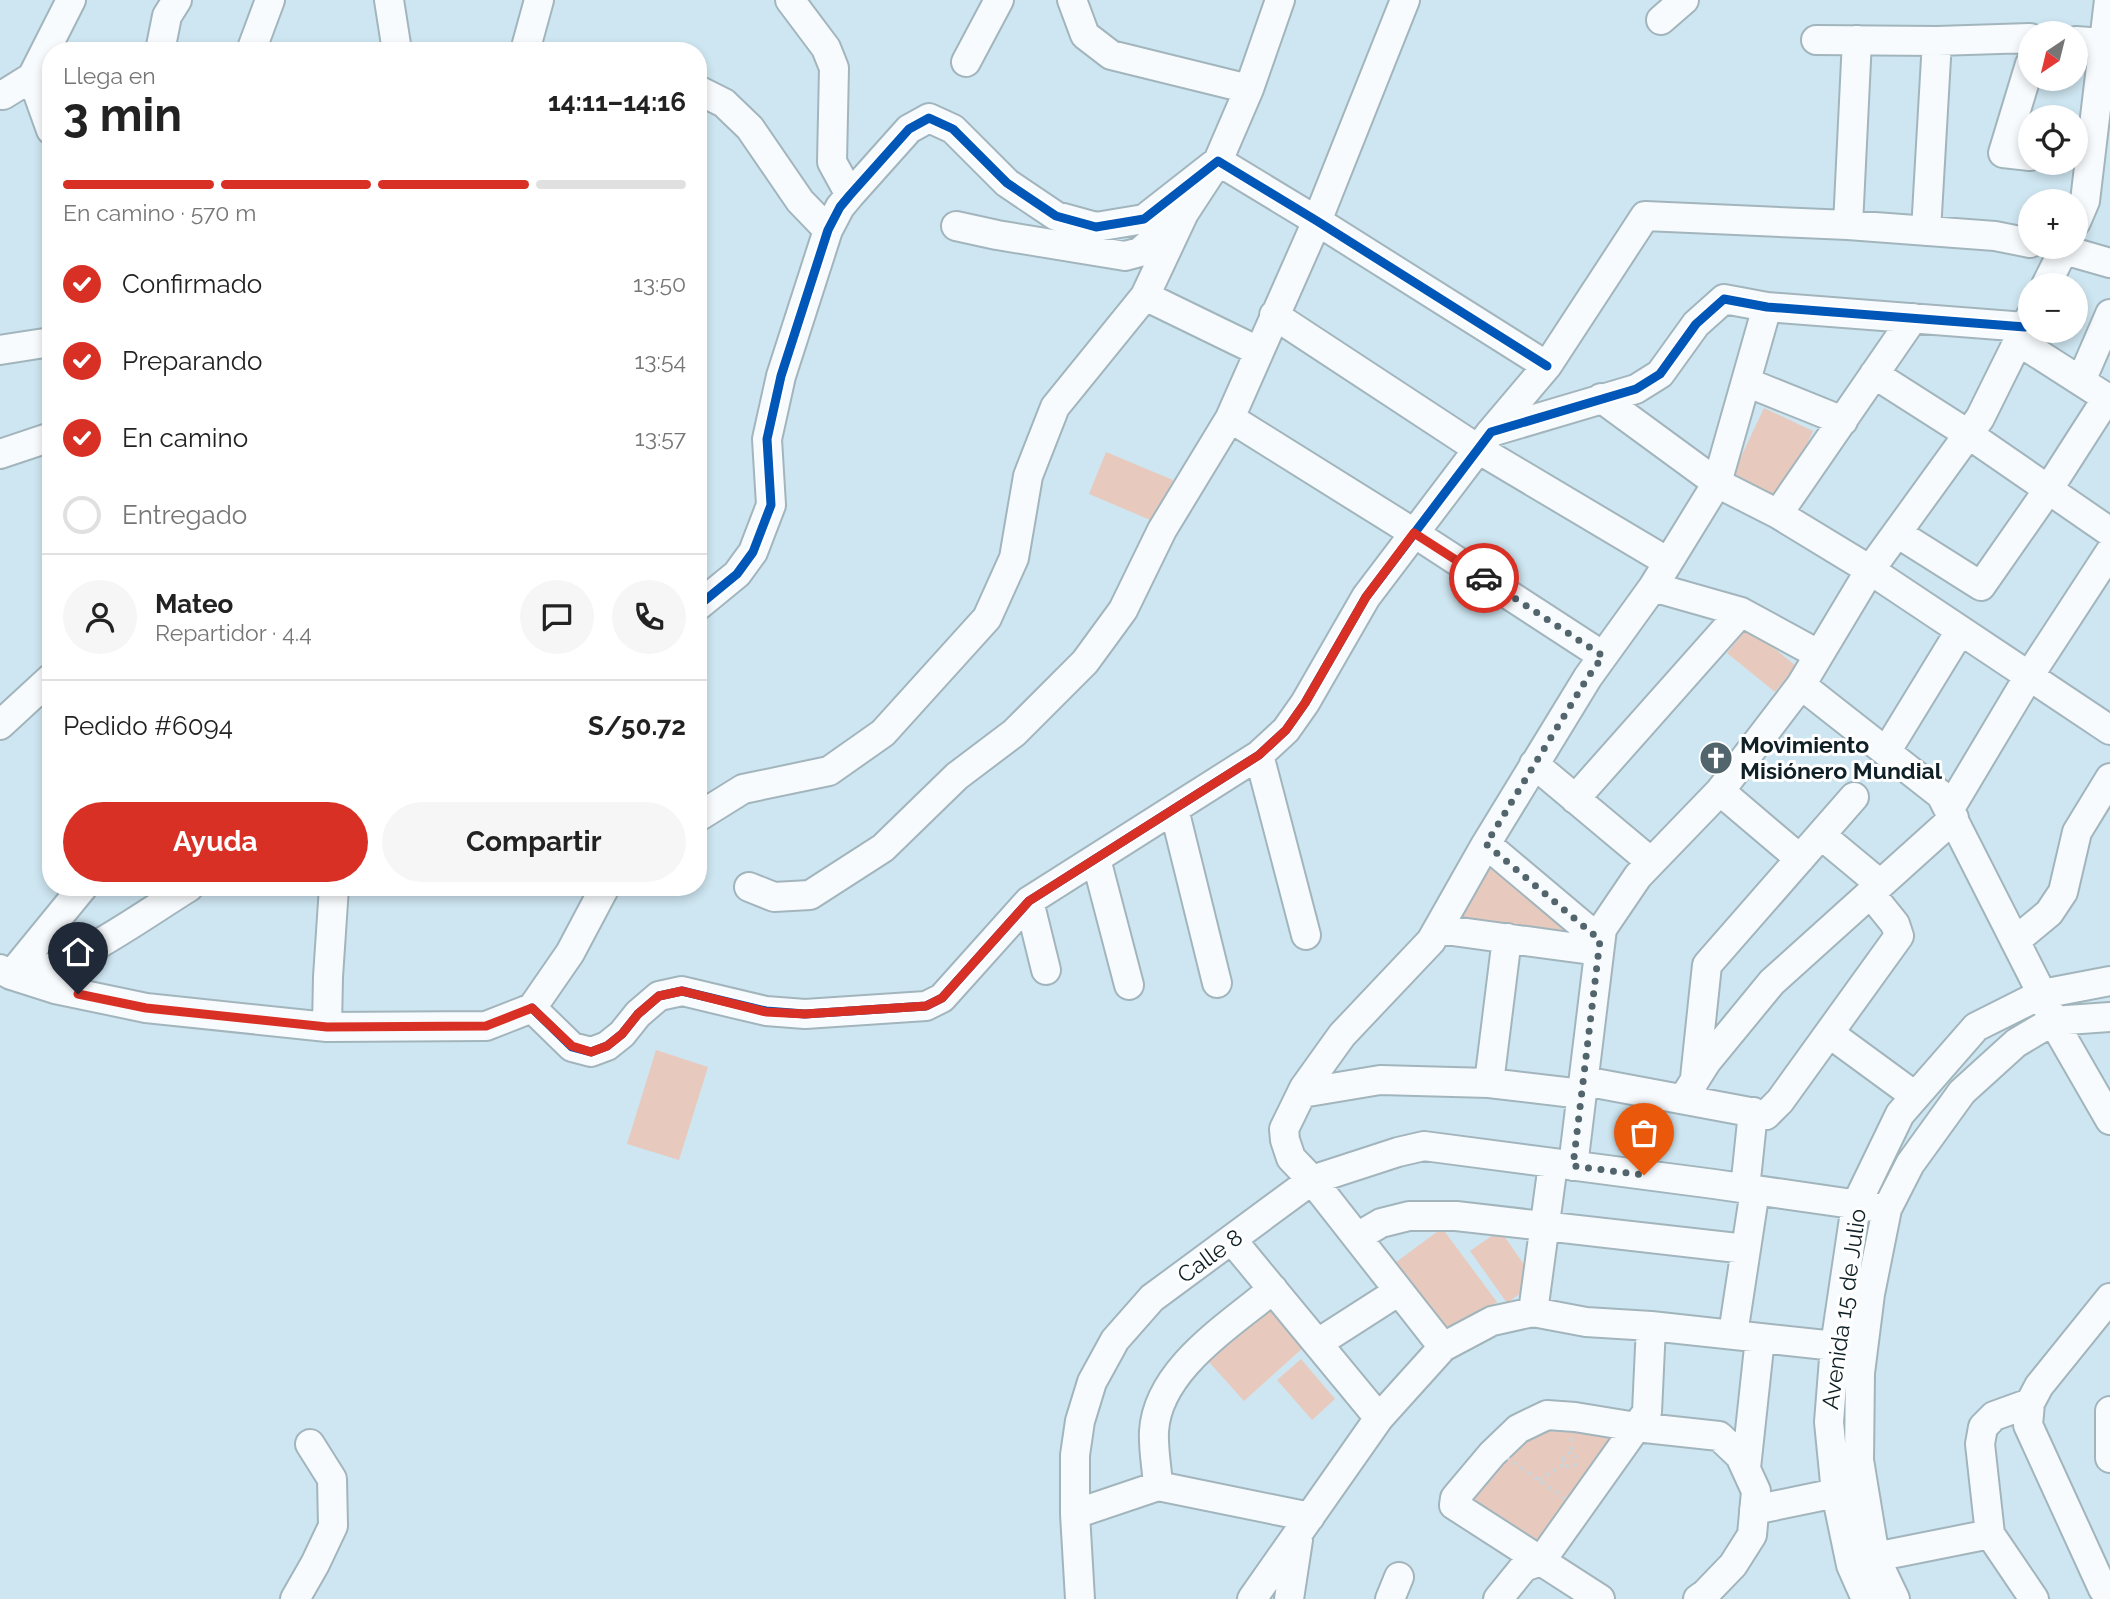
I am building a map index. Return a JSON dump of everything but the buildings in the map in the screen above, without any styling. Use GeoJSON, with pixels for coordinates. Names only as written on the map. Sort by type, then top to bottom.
{"type":"FeatureCollection","features":[{"type":"Feature","properties":{"kind":"street"},"geometry":{"type":"LineString","coordinates":[[50,42],[71,0]]}},
{"type":"Feature","properties":{"kind":"street"},"geometry":{"type":"LineString","coordinates":[[162,42],[167,16],[177,0]]}},
{"type":"Feature","properties":{"kind":"street"},"geometry":{"type":"LineString","coordinates":[[254,42],[270,0]]}},
{"type":"Feature","properties":{"kind":"street"},"geometry":{"type":"LineString","coordinates":[[389,0],[396,42]]}},
{"type":"Feature","properties":{"kind":"street"},"geometry":{"type":"LineString","coordinates":[[527,42],[539,0]]}},
{"type":"Feature","properties":{"kind":"street"},"geometry":{"type":"LineString","coordinates":[[790,0],[826,48],[834,68],[832,162],[850,195]]}},
{"type":"Feature","properties":{"kind":"street"},"geometry":{"type":"LineString","coordinates":[[966,62],[999,0]]}},
{"type":"Feature","properties":{"kind":"street"},"geometry":{"type":"LineString","coordinates":[[1072,0],[1085,35],[1111,55],[1249,89]]}},
{"type":"Feature","properties":{"kind":"street"},"geometry":{"type":"LineString","coordinates":[[707,811],[743,789],[829,771],[883,733],[987,618],[1014,558],[1028,476],[1055,407],[1145,296],[1184,213],[1218,161],[1249,89],[1280,0]]}},
{"type":"Feature","properties":{"kind":"street"},"geometry":{"type":"LineString","coordinates":[[749,887],[774,897],[810,895],[883,848],[957,776],[1014,733],[1085,662],[1123,610],[1162,530],[1230,418],[1317,221],[1405,0]]}},
{"type":"Feature","properties":{"kind":"street"},"geometry":{"type":"LineString","coordinates":[[1661,20],[1684,0]]}},
{"type":"Feature","properties":{"kind":"street"},"geometry":{"type":"LineString","coordinates":[[2088,111],[2096,44],[2109,0]]}},
{"type":"Feature","properties":{"kind":"street"},"geometry":{"type":"LineString","coordinates":[[1816,40],[2018,38]]}},
{"type":"Feature","properties":{"kind":"street"},"geometry":{"type":"LineString","coordinates":[[1848,225],[1857,40]]}},
{"type":"Feature","properties":{"kind":"street"},"geometry":{"type":"LineString","coordinates":[[1926,231],[1937,41]]}},
{"type":"Feature","properties":{"kind":"street"},"geometry":{"type":"LineString","coordinates":[[0,94],[3,95],[32,77],[42,57]]}},
{"type":"Feature","properties":{"kind":"street"},"geometry":{"type":"LineString","coordinates":[[32,77],[42,105]]}},
{"type":"Feature","properties":{"kind":"street"},"geometry":{"type":"LineString","coordinates":[[2018,155],[2003,153],[2022,91]]}},
{"type":"Feature","properties":{"kind":"street"},"geometry":{"type":"LineString","coordinates":[[707,94],[724,103],[750,128],[800,201],[828,230]]}},
{"type":"Feature","properties":{"kind":"street"},"geometry":{"type":"LineString","coordinates":[[707,599],[737,574],[753,552],[771,505],[767,439],[781,376],[828,230],[840,207],[909,129],[929,118],[953,129],[1007,183],[1056,216],[1096,228],[1144,219],[1218,161]]}},
{"type":"Feature","properties":{"kind":"street"},"geometry":{"type":"LineString","coordinates":[[1218,161],[1547,366]]}},
{"type":"Feature","properties":{"kind":"street"},"geometry":{"type":"LineString","coordinates":[[956,226],[1125,256],[1140,251],[1184,213]]}},
{"type":"Feature","properties":{"kind":"street"},"geometry":{"type":"LineString","coordinates":[[532,1008],[572,1046],[591,1052],[607,1046],[622,1034],[638,1014],[659,996],[682,991],[766,1012],[805,1014],[926,1006],[942,998],[1029,901],[1259,755],[1286,730],[1305,703],[1366,597],[1484,440],[1547,366],[1645,216],[1848,225],[1994,236],[2018,241]]}},
{"type":"Feature","properties":{"kind":"street"},"geometry":{"type":"LineString","coordinates":[[2088,256],[2110,263]]}},
{"type":"Feature","properties":{"kind":"street"},"geometry":{"type":"LineString","coordinates":[[1145,296],[1258,351]]}},
{"type":"Feature","properties":{"kind":"street"},"geometry":{"type":"LineString","coordinates":[[1484,440],[1601,398],[1636,389],[1660,374],[1696,324],[1724,299],[1767,307],[2018,327]]}},
{"type":"Feature","properties":{"kind":"street"},"geometry":{"type":"LineString","coordinates":[[1443,1347],[1312,1180],[1291,1158],[1284,1129],[1302,1093],[1342,1035],[1431,941],[1486,844],[1588,677],[1653,587],[1717,483],[1767,307]]}},
{"type":"Feature","properties":{"kind":"street"},"geometry":{"type":"LineString","coordinates":[[1274,314],[1484,440],[1668,562]]}},
{"type":"Feature","properties":{"kind":"street"},"geometry":{"type":"LineString","coordinates":[[2081,381],[2110,314]]}},
{"type":"Feature","properties":{"kind":"street"},"geometry":{"type":"LineString","coordinates":[[1778,514],[1913,318]]}},
{"type":"Feature","properties":{"kind":"street"},"geometry":{"type":"LineString","coordinates":[[1532,1312],[1545,1227],[1583,1088],[1602,929],[1638,876],[1720,792],[1801,685],[1870,570],[1980,418],[2018,340]]}},
{"type":"Feature","properties":{"kind":"street"},"geometry":{"type":"LineString","coordinates":[[0,350],[42,343]]}},
{"type":"Feature","properties":{"kind":"street"},"geometry":{"type":"LineString","coordinates":[[1897,533],[1981,586],[2109,399],[2081,381],[2040,343]]}},
{"type":"Feature","properties":{"kind":"street"},"geometry":{"type":"LineString","coordinates":[[1874,374],[1968,434],[2110,532]]}},
{"type":"Feature","properties":{"kind":"street"},"geometry":{"type":"LineString","coordinates":[[1746,382],[1843,421]]}},
{"type":"Feature","properties":{"kind":"street"},"geometry":{"type":"LineString","coordinates":[[1601,398],[1717,483],[1778,514],[1870,570],[2110,730]]}},
{"type":"Feature","properties":{"kind":"street"},"geometry":{"type":"LineString","coordinates":[[1230,418],[1603,656]]}},
{"type":"Feature","properties":{"kind":"street"},"geometry":{"type":"LineString","coordinates":[[0,454],[42,440]]}},
{"type":"Feature","properties":{"kind":"street"},"geometry":{"type":"LineString","coordinates":[[1689,1090],[1707,1060],[1772,982],[1875,889],[1952,814],[2029,676],[2110,552]]}},
{"type":"Feature","properties":{"kind":"street"},"geometry":{"type":"LineString","coordinates":[[1653,587],[1741,612],[1818,654]]}},
{"type":"Feature","properties":{"kind":"street"},"geometry":{"type":"LineString","coordinates":[[1575,799],[1741,612]]}},
{"type":"Feature","properties":{"kind":"street"},"geometry":{"type":"LineString","coordinates":[[1886,752],[1961,631]]}},
{"type":"Feature","properties":{"kind":"street"},"geometry":{"type":"LineString","coordinates":[[1801,685],[1941,795],[2042,994],[2053,1021],[2110,1120]]}},
{"type":"Feature","properties":{"kind":"street"},"geometry":{"type":"LineString","coordinates":[[0,697],[41,687]]}},
{"type":"Feature","properties":{"kind":"street"},"geometry":{"type":"LineString","coordinates":[[0,725],[41,687]]}},
{"type":"Feature","properties":{"kind":"street"},"geometry":{"type":"LineString","coordinates":[[1259,755],[1306,935]]}},
{"type":"Feature","properties":{"kind":"street"},"geometry":{"type":"LineString","coordinates":[[1534,764],[1651,862]]}},
{"type":"Feature","properties":{"kind":"street"},"geometry":{"type":"LineString","coordinates":[[2015,940],[2049,913],[2063,892],[2077,832],[2110,778]]}},
{"type":"Feature","properties":{"kind":"street"},"geometry":{"type":"LineString","coordinates":[[1720,792],[1800,859]]}},
{"type":"Feature","properties":{"kind":"street"},"geometry":{"type":"LineString","coordinates":[[1689,1090],[1707,965],[1854,797]]}},
{"type":"Feature","properties":{"kind":"street"},"geometry":{"type":"LineString","coordinates":[[1174,809],[1217,983]]}},
{"type":"Feature","properties":{"kind":"street"},"geometry":{"type":"LineString","coordinates":[[1302,1093],[1380,1080],[1689,1090],[1766,1115],[1780,1101],[1899,936],[1875,889],[1821,835]]}},
{"type":"Feature","properties":{"kind":"street"},"geometry":{"type":"LineString","coordinates":[[1486,844],[1600,946]]}},
{"type":"Feature","properties":{"kind":"street"},"geometry":{"type":"LineString","coordinates":[[1096,859],[1129,985]]}},
{"type":"Feature","properties":{"kind":"street"},"geometry":{"type":"LineString","coordinates":[[11,974],[76,896]]}},
{"type":"Feature","properties":{"kind":"street"},"geometry":{"type":"LineString","coordinates":[[11,974],[46,971],[76,956],[174,896]]}},
{"type":"Feature","properties":{"kind":"street"},"geometry":{"type":"LineString","coordinates":[[327,1027],[333,896]]}},
{"type":"Feature","properties":{"kind":"street"},"geometry":{"type":"LineString","coordinates":[[11,974],[55,989],[146,1008],[327,1027],[486,1026],[532,1008],[570,954],[600,896]]}},
{"type":"Feature","properties":{"kind":"street"},"geometry":{"type":"LineString","coordinates":[[1029,901],[1046,970]]}},
{"type":"Feature","properties":{"kind":"street"},"geometry":{"type":"LineString","coordinates":[[1437,929],[1600,946]]}},
{"type":"Feature","properties":{"kind":"street"},"geometry":{"type":"LineString","coordinates":[[1489,1083],[1507,938]]}},
{"type":"Feature","properties":{"kind":"street","name":"Avenida 15 de Julio"},"geometry":{"type":"LineString","coordinates":[[1866,1599],[1851,1565],[1836,1493],[1829,1422],[1835,1346],[1856,1205],[1900,1114],[1976,1027],[2042,994],[2110,981]]}},
{"type":"Feature","properties":{"kind":"street","name":"Avenida 15 de Julio"},"geometry":{"type":"LineString","coordinates":[[1895,1599],[1875,1557],[1859,1460],[1860,1373],[1870,1294],[1887,1209],[1910,1164],[1962,1092],[2016,1043],[2053,1021],[2110,1017]]}},
{"type":"Feature","properties":{"kind":"street"},"geometry":{"type":"LineString","coordinates":[[1829,1033],[1915,1096]]}},
{"type":"Feature","properties":{"kind":"street"},"geometry":{"type":"LineString","coordinates":[[1745,1468],[1746,1249],[1753,1112]]}},
{"type":"Feature","properties":{"kind":"street","name":"Calle 8"},"geometry":{"type":"LineString","coordinates":[[1080,1599],[1075,1455],[1080,1421],[1092,1382],[1115,1340],[1152,1298],[1312,1180],[1424,1146],[1887,1209]]}},
{"type":"Feature","properties":{"kind":"street"},"geometry":{"type":"LineString","coordinates":[[1357,1237],[1381,1223],[1409,1216],[1456,1216],[1746,1249]]}},
{"type":"Feature","properties":{"kind":"street"},"geometry":{"type":"LineString","coordinates":[[1232,1240],[1379,1418]]}},
{"type":"Feature","properties":{"kind":"street"},"geometry":{"type":"LineString","coordinates":[[1158,1486],[1154,1430],[1164,1393],[1189,1359],[1273,1289]]}},
{"type":"Feature","properties":{"kind":"street"},"geometry":{"type":"LineString","coordinates":[[1318,1343],[1399,1292]]}},
{"type":"Feature","properties":{"kind":"street"},"geometry":{"type":"LineString","coordinates":[[2101,1595],[2028,1425],[2030,1404],[2039,1386],[2110,1298]]}},
{"type":"Feature","properties":{"kind":"street"},"geometry":{"type":"LineString","coordinates":[[1252,1599],[1379,1418],[1443,1347],[1492,1321],[1532,1312],[1586,1322],[1651,1326],[1835,1346]]}},
{"type":"Feature","properties":{"kind":"street"},"geometry":{"type":"LineString","coordinates":[[1499,1599],[1524,1567],[1541,1561],[1647,1412],[1651,1326]]}},
{"type":"Feature","properties":{"kind":"street"},"geometry":{"type":"LineString","coordinates":[[2030,1404],[1994,1416],[1983,1427],[1980,1444],[1990,1534],[2034,1599]]}},
{"type":"Feature","properties":{"kind":"street"},"geometry":{"type":"LineString","coordinates":[[2110,1411],[2110,1458]]}},
{"type":"Feature","properties":{"kind":"street"},"geometry":{"type":"LineString","coordinates":[[1601,1599],[1454,1505],[1455,1498],[1492,1454],[1518,1429],[1547,1415],[1719,1436],[1740,1456],[1756,1491],[1752,1535],[1733,1565],[1704,1597]]}},
{"type":"Feature","properties":{"kind":"street"},"geometry":{"type":"LineString","coordinates":[[295,1599],[333,1526],[332,1479],[310,1444]]}},
{"type":"Feature","properties":{"kind":"street"},"geometry":{"type":"LineString","coordinates":[[1075,1514],[1158,1486],[1305,1525]]}},
{"type":"Feature","properties":{"kind":"street"},"geometry":{"type":"LineString","coordinates":[[1754,1510],[1836,1493]]}},
{"type":"Feature","properties":{"kind":"street"},"geometry":{"type":"LineString","coordinates":[[1289,1599],[1305,1525]]}},
{"type":"Feature","properties":{"kind":"street"},"geometry":{"type":"LineString","coordinates":[[1875,1557],[1990,1534]]}},
{"type":"Feature","properties":{"kind":"path"},"geometry":{"type":"LineString","coordinates":[[1565,1426],[1618,1437],[1573,1504],[1539,1480],[1503,1455],[1517,1443],[1545,1427],[1565,1426]]}},
{"type":"Feature","properties":{"kind":"path"},"geometry":{"type":"LineString","coordinates":[[1565,1455],[1576,1456],[1574,1466],[1569,1468],[1564,1464],[1565,1455]]}},
{"type":"Feature","properties":{"kind":"path"},"geometry":{"type":"LineString","coordinates":[[1539,1480],[1564,1464]]}},
{"type":"Feature","properties":{"kind":"shaded area"},"geometry":{"type":"Polygon","coordinates":[[[1764,408],[1813,431],[1781,500],[1732,476],[1764,408]]]}},
{"type":"Feature","properties":{"kind":"shaded area"},"geometry":{"type":"Polygon","coordinates":[[[1106,452],[1173,480],[1155,522],[1089,494],[1106,452]]]}},
{"type":"Feature","properties":{"kind":"shaded area"},"geometry":{"type":"Polygon","coordinates":[[[1748,627],[1796,666],[1775,692],[1727,653],[1748,627]]]}},
{"type":"Feature","properties":{"kind":"shaded area"},"geometry":{"type":"Polygon","coordinates":[[[1490,860],[1579,936],[1457,921],[1490,860]]]}},
{"type":"Feature","properties":{"kind":"shaded area"},"geometry":{"type":"Polygon","coordinates":[[[656,1050],[708,1067],[679,1160],[627,1144],[656,1050]]]}},
{"type":"Feature","properties":{"kind":"shaded area"},"geometry":{"type":"Polygon","coordinates":[[[1442,1228],[1497,1302],[1450,1337],[1395,1263],[1442,1228]]]}},
{"type":"Feature","properties":{"kind":"shaded area"},"geometry":{"type":"Polygon","coordinates":[[[1500,1230],[1536,1282],[1507,1303],[1470,1251],[1500,1230]]]}},
{"type":"Feature","properties":{"kind":"shaded area"},"geometry":{"type":"Polygon","coordinates":[[[1269,1308],[1304,1347],[1244,1401],[1209,1362],[1269,1308]]]}},
{"type":"Feature","properties":{"kind":"shaded area"},"geometry":{"type":"Polygon","coordinates":[[[1301,1359],[1335,1399],[1312,1420],[1277,1380],[1301,1359]]]}},
{"type":"Feature","properties":{"kind":"shaded area"},"geometry":{"type":"Polygon","coordinates":[[[1531,1428],[1616,1432],[1539,1555],[1465,1506],[1531,1428]]]}},
{"type":"Feature","properties":{"kind":"cycle path"},"geometry":{"type":"LineString","coordinates":[[707,599],[737,574],[753,552],[771,505],[767,439],[781,376],[828,230],[840,207],[909,129],[929,118],[953,129],[1007,183],[1056,216],[1096,227],[1144,219],[1218,161],[1547,366]]}},
{"type":"Feature","properties":{"kind":"cycle path"},"geometry":{"type":"LineString","coordinates":[[532,1008],[572,1047],[591,1052],[607,1046],[622,1034],[638,1014],[659,996],[682,991],[766,1011],[805,1014],[926,1006],[942,998],[1029,901],[1259,755],[1286,730],[1305,703],[1366,597],[1491,432],[1636,389],[1660,374],[1696,324],[1724,299],[1767,307],[2018,326]]}},
{"type":"Feature","properties":{"kind":"way so far"},"geometry":{"type":"LineString","coordinates":[[1484,578],[1603,656],[1486,844],[1600,940],[1573,1166],[1644,1175]]}},
{"type":"Feature","properties":{"kind":"place","name":"Movimiento Misiónero Mundial"},"geometry":{"type":"Point","coordinates":[1716,758]}},
{"type":"Feature","properties":{"kind":"route"},"geometry":{"type":"LineString","coordinates":[[78,994],[146,1008],[327,1027],[486,1026],[532,1008],[572,1046],[591,1052],[607,1046],[622,1034],[638,1014],[659,996],[682,991],[766,1012],[805,1014],[926,1006],[942,998],[1029,901],[1259,755],[1286,730],[1305,703],[1366,597],[1414,533],[1484,578]]}}]}
